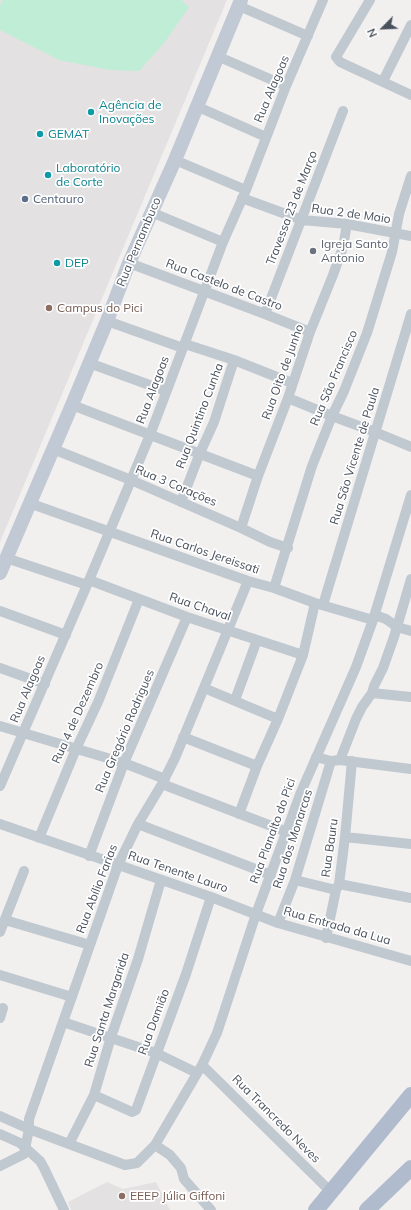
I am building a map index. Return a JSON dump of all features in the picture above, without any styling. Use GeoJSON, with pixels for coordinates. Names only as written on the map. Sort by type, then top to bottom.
{"type":"FeatureCollection","features":[{"type":"Feature","properties":{"kind":"main road"},"geometry":{"type":"LineString","coordinates":[[316,1210],[411,1095]]}},
{"type":"Feature","properties":{"kind":"main road"},"geometry":{"type":"LineString","coordinates":[[367,1210],[411,1168]]}},
{"type":"Feature","properties":{"kind":"street","name":"Rua Alagoas"},"geometry":{"type":"LineString","coordinates":[[0,785],[66,635],[150,435],[223,242],[244,194],[286,86],[323,0]]}},
{"type":"Feature","properties":{"kind":"street"},"geometry":{"type":"LineString","coordinates":[[370,0],[336,55],[337,59],[340,62],[411,95]]}},
{"type":"Feature","properties":{"kind":"street"},"geometry":{"type":"LineString","coordinates":[[240,3],[308,36]]}},
{"type":"Feature","properties":{"kind":"street","name":"Rua Pernambuco"},"geometry":{"type":"LineString","coordinates":[[0,573],[107,321],[129,262],[175,160],[196,106],[240,3]]}},
{"type":"Feature","properties":{"kind":"street"},"geometry":{"type":"LineString","coordinates":[[383,81],[411,25]]}},
{"type":"Feature","properties":{"kind":"street"},"geometry":{"type":"LineString","coordinates":[[217,56],[286,86]]}},
{"type":"Feature","properties":{"kind":"street"},"geometry":{"type":"LineString","coordinates":[[196,106],[266,137]]}},
{"type":"Feature","properties":{"kind":"street","name":"Travessa 23 de Março"},"geometry":{"type":"LineString","coordinates":[[265,314],[343,111]]}},
{"type":"Feature","properties":{"kind":"street","name":"Rua 2 de Maio"},"geometry":{"type":"LineString","coordinates":[[175,160],[244,194],[302,220],[347,224],[411,236]]}},
{"type":"Feature","properties":{"kind":"street","name":"Rua São Francisco"},"geometry":{"type":"LineString","coordinates":[[274,588],[288,548],[312,466],[367,333],[392,252],[399,214],[411,176]]}},
{"type":"Feature","properties":{"kind":"street"},"geometry":{"type":"LineString","coordinates":[[151,212],[223,242]]}},
{"type":"Feature","properties":{"kind":"street","name":"Rua Oito de Junho"},"geometry":{"type":"LineString","coordinates":[[241,528],[258,476],[288,398],[310,332],[342,247],[347,224]]}},
{"type":"Feature","properties":{"kind":"street","name":"Rua Castelo de Castro"},"geometry":{"type":"LineString","coordinates":[[129,262],[310,332]]}},
{"type":"Feature","properties":{"kind":"street","name":"Rua São Vicente de Paula"},"geometry":{"type":"LineString","coordinates":[[239,814],[257,766],[278,719],[303,655],[375,432],[411,314]]}},
{"type":"Feature","properties":{"kind":"street"},"geometry":{"type":"LineString","coordinates":[[107,321],[184,346],[234,360],[292,383]]}},
{"type":"Feature","properties":{"kind":"street","name":"Rua Quintino Cunha"},"geometry":{"type":"LineString","coordinates":[[181,502],[214,422],[234,360]]}},
{"type":"Feature","properties":{"kind":"street"},"geometry":{"type":"LineString","coordinates":[[89,363],[166,391]]}},
{"type":"Feature","properties":{"kind":"street"},"geometry":{"type":"LineString","coordinates":[[288,398],[411,447]]}},
{"type":"Feature","properties":{"kind":"street"},"geometry":{"type":"LineString","coordinates":[[72,405],[258,476]]}},
{"type":"Feature","properties":{"kind":"street","name":"Rua 3 Corações"},"geometry":{"type":"LineString","coordinates":[[53,449],[131,480],[270,542],[288,548]]}},
{"type":"Feature","properties":{"kind":"street","name":"Rua Planalto do Pici"},"geometry":{"type":"LineString","coordinates":[[70,1144],[125,1165],[137,1163],[155,1145],[200,1069],[217,1033],[256,914],[301,792],[356,667],[374,618],[411,495]]}},
{"type":"Feature","properties":{"kind":"street","name":"Rua Carlos Jereissati"},"geometry":{"type":"LineString","coordinates":[[29,503],[248,581],[274,588],[319,604],[386,620],[397,627],[411,631]]}},
{"type":"Feature","properties":{"kind":"street","name":"Rua Chaval"},"geometry":{"type":"LineString","coordinates":[[6,558],[88,582],[228,631],[303,655]]}},
{"type":"Feature","properties":{"kind":"street","name":"Rua dos Monarcas"},"geometry":{"type":"LineString","coordinates":[[278,923],[295,880],[336,761],[362,707],[372,693],[385,662],[411,579]]}},
{"type":"Feature","properties":{"kind":"street","name":"Rua Abílio Farias"},"geometry":{"type":"LineString","coordinates":[[25,1149],[29,1129],[29,1119],[118,865],[138,824],[163,782],[248,581]]}},
{"type":"Feature","properties":{"kind":"street","name":"Rua 4 de Dezembro"},"geometry":{"type":"LineString","coordinates":[[39,838],[76,749],[98,702],[139,599]]}},
{"type":"Feature","properties":{"kind":"street"},"geometry":{"type":"LineString","coordinates":[[0,611],[66,635]]}},
{"type":"Feature","properties":{"kind":"street","name":"Rua Gregório Rodrigues"},"geometry":{"type":"LineString","coordinates":[[90,856],[124,763],[187,617]]}},
{"type":"Feature","properties":{"kind":"street"},"geometry":{"type":"LineString","coordinates":[[235,700],[257,640]]}},
{"type":"Feature","properties":{"kind":"street"},"geometry":{"type":"LineString","coordinates":[[0,668],[44,684]]}},
{"type":"Feature","properties":{"kind":"street"},"geometry":{"type":"LineString","coordinates":[[204,688],[278,719]]}},
{"type":"Feature","properties":{"kind":"street"},"geometry":{"type":"LineString","coordinates":[[372,693],[411,697]]}},
{"type":"Feature","properties":{"kind":"street"},"geometry":{"type":"LineString","coordinates":[[0,726],[124,763],[163,782],[239,814],[287,832]]}},
{"type":"Feature","properties":{"kind":"street"},"geometry":{"type":"LineString","coordinates":[[183,737],[257,766]]}},
{"type":"Feature","properties":{"kind":"street"},"geometry":{"type":"LineString","coordinates":[[316,757],[336,761],[411,768]]}},
{"type":"Feature","properties":{"kind":"street","name":"Rua Bauru"},"geometry":{"type":"LineString","coordinates":[[326,938],[337,887],[345,837],[352,762]]}},
{"type":"Feature","properties":{"kind":"street","name":"Rua Tenente Lauro"},"geometry":{"type":"LineString","coordinates":[[0,824],[256,914]]}},
{"type":"Feature","properties":{"kind":"street"},"geometry":{"type":"LineString","coordinates":[[138,824],[271,875]]}},
{"type":"Feature","properties":{"kind":"street"},"geometry":{"type":"LineString","coordinates":[[345,837],[411,844]]}},
{"type":"Feature","properties":{"kind":"street"},"geometry":{"type":"LineString","coordinates":[[0,932],[24,871]]}},
{"type":"Feature","properties":{"kind":"street","name":"Rua Santa Margarida"},"geometry":{"type":"LineString","coordinates":[[70,1144],[94,1095],[111,1037],[138,959],[161,880]]}},
{"type":"Feature","properties":{"kind":"street"},"geometry":{"type":"LineString","coordinates":[[295,880],[411,898]]}},
{"type":"Feature","properties":{"kind":"street","name":"Rua Damião"},"geometry":{"type":"LineString","coordinates":[[94,1095],[134,1112],[186,974],[211,897]]}},
{"type":"Feature","properties":{"kind":"street","name":"Rua Entrada da Lua"},"geometry":{"type":"LineString","coordinates":[[256,914],[278,923],[326,938],[411,961]]}},
{"type":"Feature","properties":{"kind":"street"},"geometry":{"type":"LineString","coordinates":[[5,920],[90,946]]}},
{"type":"Feature","properties":{"kind":"street"},"geometry":{"type":"LineString","coordinates":[[0,975],[72,997]]}},
{"type":"Feature","properties":{"kind":"street","name":"Rua Trancredo Neves"},"geometry":{"type":"LineString","coordinates":[[63,1022],[111,1037],[200,1069],[332,1192]]}},
{"type":"Feature","properties":{"kind":"street"},"geometry":{"type":"LineString","coordinates":[[0,1116],[29,1129],[70,1144]]}},
{"type":"Feature","properties":{"kind":"street"},"geometry":{"type":"LineString","coordinates":[[0,1134],[20,1143],[40,1161],[64,1210]]}},
{"type":"Feature","properties":{"kind":"street"},"geometry":{"type":"LineString","coordinates":[[155,1145],[170,1155],[181,1168],[184,1179],[211,1210]]}},
{"type":"Feature","properties":{"kind":"street"},"geometry":{"type":"LineString","coordinates":[[0,1166],[24,1154],[25,1149]]}},
{"type":"Feature","properties":{"kind":"shaded area","name":"Campus do Pici"},"geometry":{"type":"Polygon","coordinates":[[[0,0],[227,0],[0,542],[0,0]]]}},
{"type":"Feature","properties":{"kind":"shaded area","name":"EEEP Júlia Giffoni"},"geometry":{"type":"Polygon","coordinates":[[[107,1182],[123,1189],[156,1182],[170,1210],[71,1210],[68,1202],[107,1182]]]}},
{"type":"Feature","properties":{"kind":"green space"},"geometry":{"type":"Polygon","coordinates":[[[2,0],[181,0],[189,7],[164,43],[139,71],[110,70],[59,60],[0,30],[0,6],[2,0]]]}},
{"type":"Feature","properties":{"kind":"place","name":"Agência de Inovações"},"geometry":{"type":"Point","coordinates":[91,112]}},
{"type":"Feature","properties":{"kind":"place","name":"GEMAT"},"geometry":{"type":"Point","coordinates":[40,134]}},
{"type":"Feature","properties":{"kind":"place","name":"Laboratório de Corte"},"geometry":{"type":"Point","coordinates":[48,175]}},
{"type":"Feature","properties":{"kind":"place","name":"Centauro"},"geometry":{"type":"Point","coordinates":[25,199]}},
{"type":"Feature","properties":{"kind":"place","name":"Igreja Santo Antonio"},"geometry":{"type":"Point","coordinates":[313,251]}},
{"type":"Feature","properties":{"kind":"place","name":"DEP"},"geometry":{"type":"Point","coordinates":[57,263]}},
{"type":"Feature","properties":{"kind":"place","name":"Campus do Pici"},"geometry":{"type":"Point","coordinates":[49,308]}},
{"type":"Feature","properties":{"kind":"place","name":"EEEP Júlia Giffoni"},"geometry":{"type":"Point","coordinates":[122,1196]}}]}
